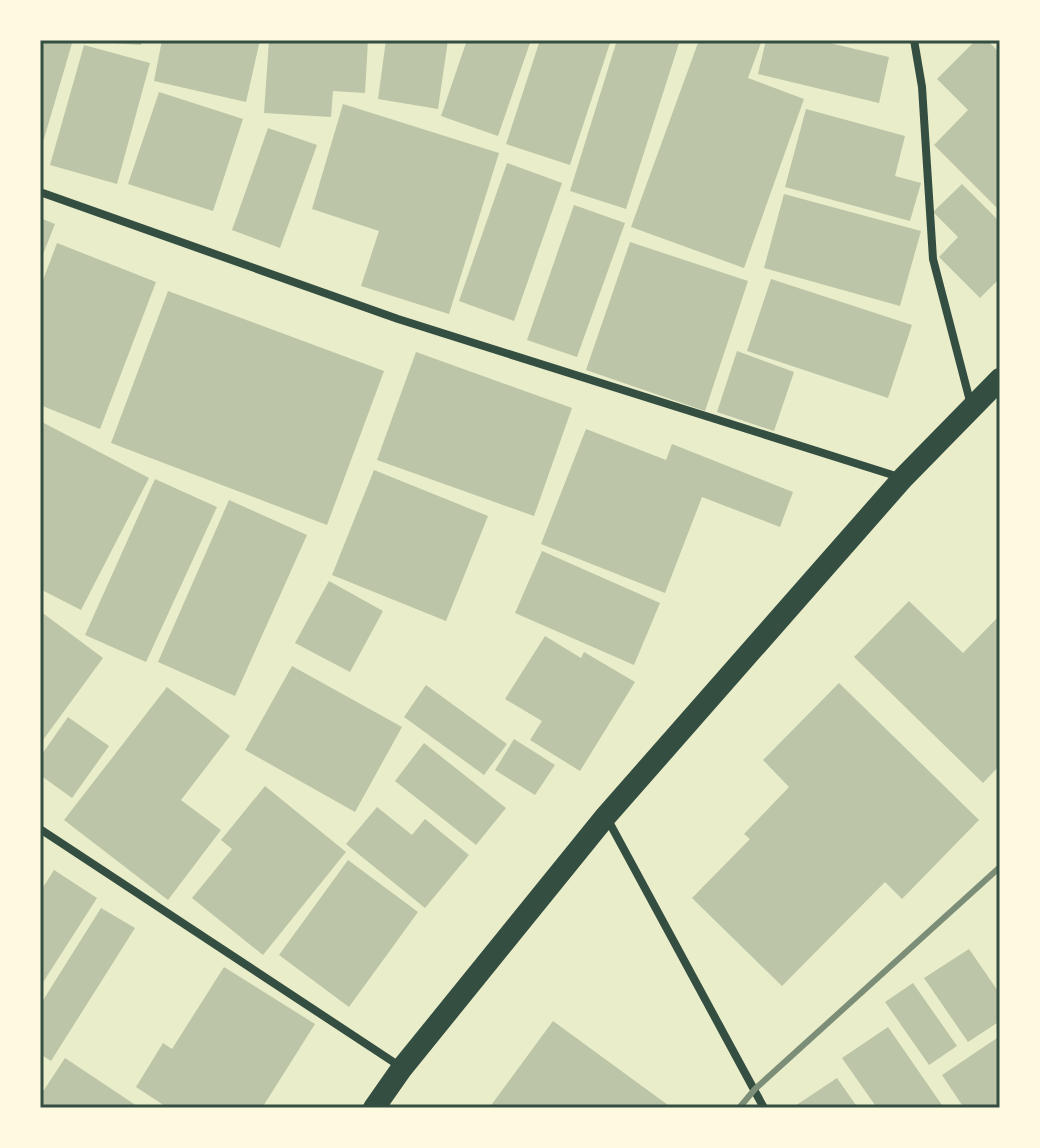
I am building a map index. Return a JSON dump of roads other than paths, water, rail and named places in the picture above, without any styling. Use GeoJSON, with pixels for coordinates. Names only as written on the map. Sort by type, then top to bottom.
{"type":"FeatureCollection","features":[{"type":"Feature","properties":{"kind":"highway"},"geometry":{"type":"LineString","coordinates":[[374,1108],[402,1068],[606,816],[903,478],[1000,379]]}},
{"type":"Feature","properties":{"kind":"street"},"geometry":{"type":"LineString","coordinates":[[914,40],[922,87],[933,259],[972,407]]}},
{"type":"Feature","properties":{"kind":"street"},"geometry":{"type":"LineString","coordinates":[[40,192],[398,319],[903,478]]}},
{"type":"Feature","properties":{"kind":"street"},"geometry":{"type":"LineString","coordinates":[[606,816],[764,1108]]}},
{"type":"Feature","properties":{"kind":"street"},"geometry":{"type":"LineString","coordinates":[[40,829],[402,1068]]}},
{"type":"Feature","properties":{"kind":"railway"},"geometry":{"type":"LineString","coordinates":[[739,1108],[755,1089],[1000,867]]}}]}
